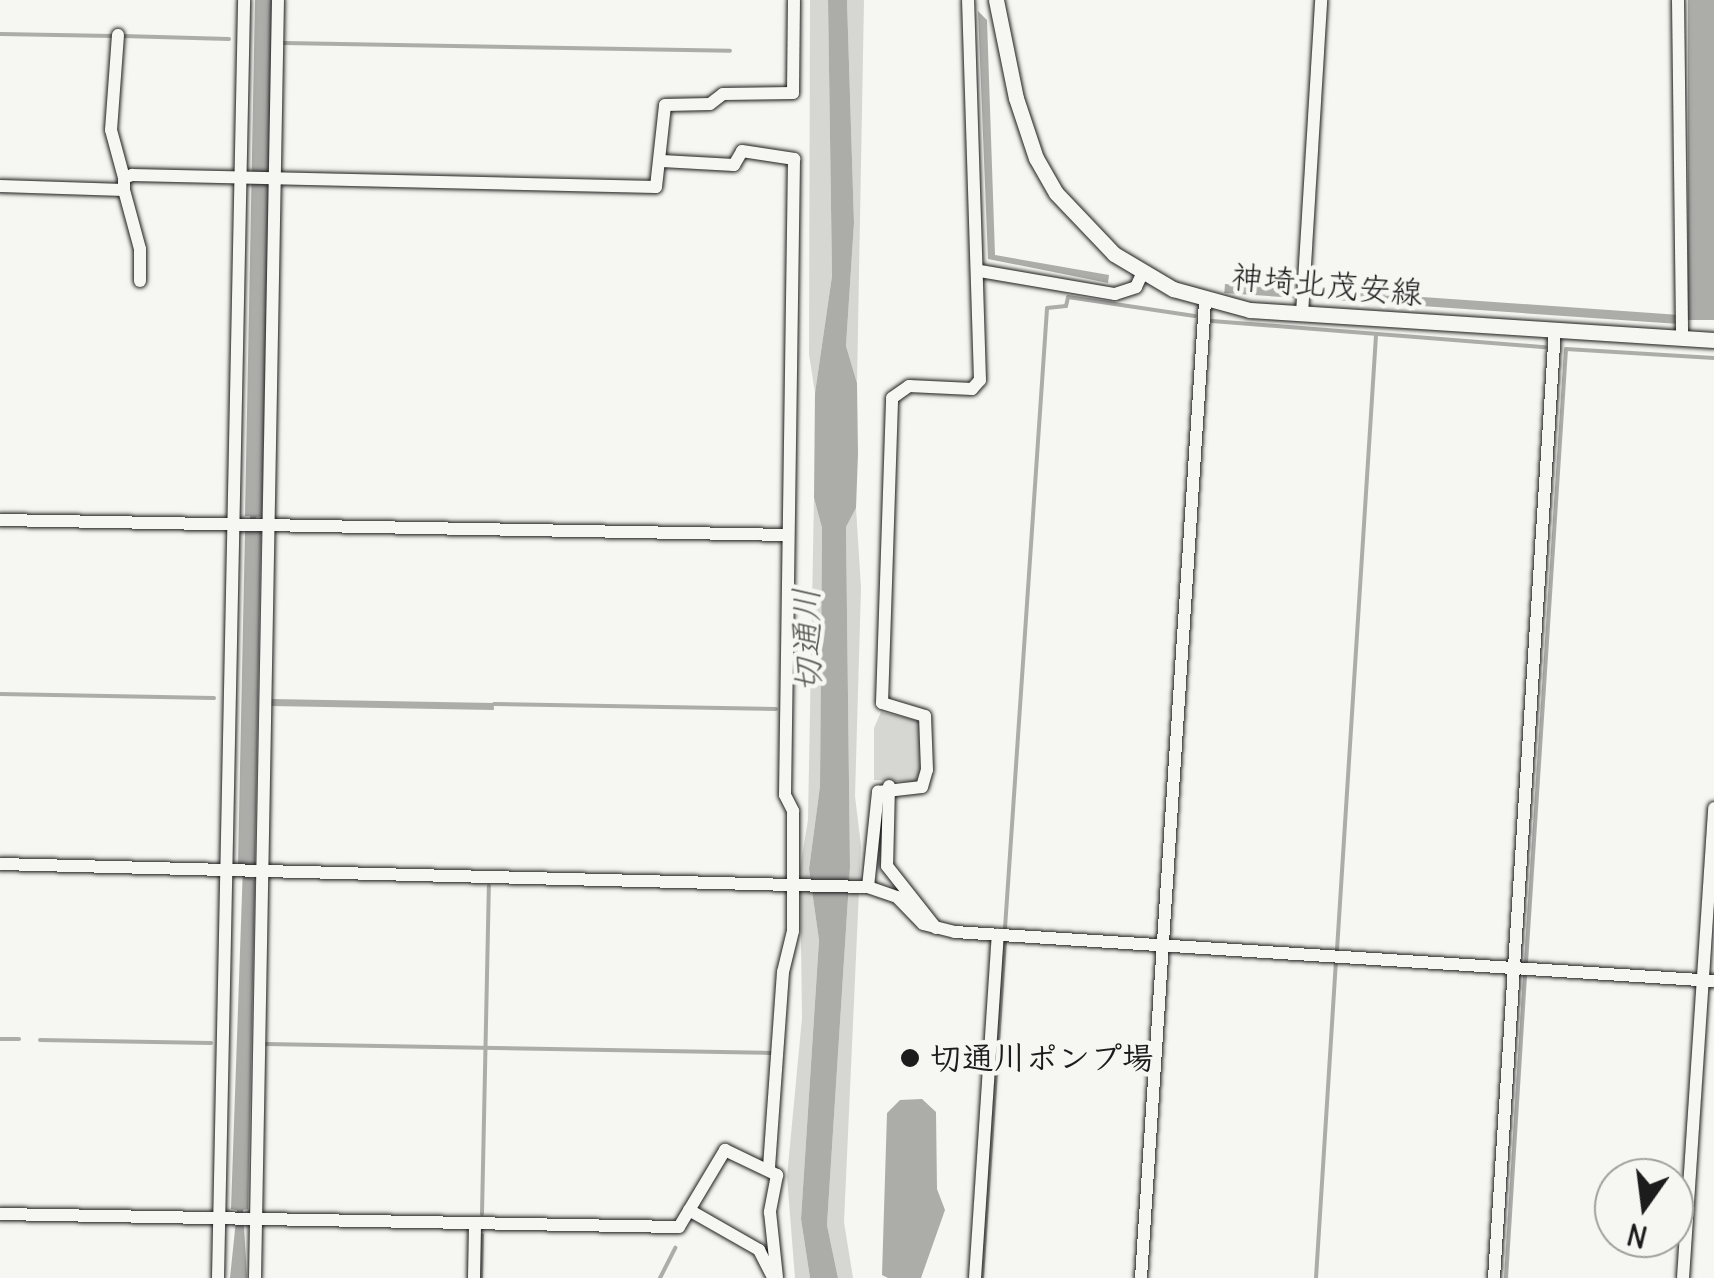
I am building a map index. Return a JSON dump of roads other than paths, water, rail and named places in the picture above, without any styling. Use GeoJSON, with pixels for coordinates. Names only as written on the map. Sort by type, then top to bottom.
{"type":"FeatureCollection","features":[{"type":"Feature","properties":{"kind":"main road","name":"神埼北茂安線"},"geometry":{"type":"LineString","coordinates":[[996,0],[1036,158],[1081,225],[1142,274],[1206,301],[1303,301],[1555,330],[1683,325],[1714,340]]}},
{"type":"Feature","properties":{"kind":"street"},"geometry":{"type":"LineString","coordinates":[[244,0],[252,525],[252,872],[245,1219],[255,1278]]}},
{"type":"Feature","properties":{"kind":"street"},"geometry":{"type":"LineString","coordinates":[[218,1278],[226,870],[273,178],[278,0]]}},
{"type":"Feature","properties":{"kind":"street"},"geometry":{"type":"LineString","coordinates":[[0,186],[273,178],[656,186],[662,161],[665,104],[710,104],[724,94],[793,93],[794,0]]}},
{"type":"Feature","properties":{"kind":"street"},"geometry":{"type":"LineString","coordinates":[[866,887],[878,792],[889,786],[922,787],[927,770],[925,716],[882,703],[892,398],[909,386],[976,386],[980,271],[968,0]]}},
{"type":"Feature","properties":{"kind":"street"},"geometry":{"type":"LineString","coordinates":[[1303,301],[1321,0]]}},
{"type":"Feature","properties":{"kind":"street"},"geometry":{"type":"LineString","coordinates":[[1678,0],[1683,325]]}},
{"type":"Feature","properties":{"kind":"street"},"geometry":{"type":"LineString","coordinates":[[118,35],[112,130],[140,248],[140,281]]}},
{"type":"Feature","properties":{"kind":"street"},"geometry":{"type":"LineString","coordinates":[[662,161],[734,166],[742,150],[794,159],[785,796],[793,811],[795,886],[769,1168],[778,1185],[770,1212],[775,1278]]}},
{"type":"Feature","properties":{"kind":"street"},"geometry":{"type":"LineString","coordinates":[[980,271],[1115,294],[1136,287],[1142,274]]}},
{"type":"Feature","properties":{"kind":"street"},"geometry":{"type":"LineString","coordinates":[[1141,1278],[1206,301]]}},
{"type":"Feature","properties":{"kind":"street"},"geometry":{"type":"LineString","coordinates":[[1494,1278],[1555,330]]}},
{"type":"Feature","properties":{"kind":"street"},"geometry":{"type":"LineString","coordinates":[[0,520],[787,536]]}},
{"type":"Feature","properties":{"kind":"street"},"geometry":{"type":"LineString","coordinates":[[889,786],[887,866],[936,928]]}},
{"type":"Feature","properties":{"kind":"street"},"geometry":{"type":"LineString","coordinates":[[1683,1278],[1708,981],[1714,808]]}},
{"type":"Feature","properties":{"kind":"street"},"geometry":{"type":"LineString","coordinates":[[0,864],[866,887],[889,892],[936,928],[998,935],[1708,981]]}},
{"type":"Feature","properties":{"kind":"street"},"geometry":{"type":"LineString","coordinates":[[975,1278],[998,935]]}},
{"type":"Feature","properties":{"kind":"street"},"geometry":{"type":"LineString","coordinates":[[0,1214],[679,1228],[719,1152],[769,1168]]}},
{"type":"Feature","properties":{"kind":"street"},"geometry":{"type":"LineString","coordinates":[[689,1210],[759,1250],[775,1278]]}},
{"type":"Feature","properties":{"kind":"street"},"geometry":{"type":"LineString","coordinates":[[474,1278],[475,1224]]}},
{"type":"Feature","properties":{"kind":"waterway"},"geometry":{"type":"LineString","coordinates":[[0,34],[113,36]]}},
{"type":"Feature","properties":{"kind":"waterway"},"geometry":{"type":"LineString","coordinates":[[123,36],[229,39]]}},
{"type":"Feature","properties":{"kind":"waterway"},"geometry":{"type":"LineString","coordinates":[[284,43],[730,51]]}},
{"type":"Feature","properties":{"kind":"waterway"},"geometry":{"type":"LineString","coordinates":[[1005,928],[1047,308],[1066,306],[1068,297],[1195,316]]}},
{"type":"Feature","properties":{"kind":"waterway"},"geometry":{"type":"LineString","coordinates":[[1212,321],[1545,347]]}},
{"type":"Feature","properties":{"kind":"waterway"},"geometry":{"type":"LineString","coordinates":[[1337,950],[1376,336]]}},
{"type":"Feature","properties":{"kind":"waterway"},"geometry":{"type":"LineString","coordinates":[[1526,963],[1566,349],[1714,358]]}},
{"type":"Feature","properties":{"kind":"waterway"},"geometry":{"type":"LineString","coordinates":[[0,694],[214,698]]}},
{"type":"Feature","properties":{"kind":"waterway"},"geometry":{"type":"LineString","coordinates":[[494,704],[776,709]]}},
{"type":"Feature","properties":{"kind":"waterway"},"geometry":{"type":"LineString","coordinates":[[482,1214],[489,886]]}},
{"type":"Feature","properties":{"kind":"waterway"},"geometry":{"type":"LineString","coordinates":[[982,1278],[1005,940]]}},
{"type":"Feature","properties":{"kind":"waterway"},"geometry":{"type":"LineString","coordinates":[[1316,1278],[1336,964]]}},
{"type":"Feature","properties":{"kind":"waterway"},"geometry":{"type":"LineString","coordinates":[[1506,1278],[1525,976]]}},
{"type":"Feature","properties":{"kind":"waterway"},"geometry":{"type":"LineString","coordinates":[[0,1039],[19,1039]]}},
{"type":"Feature","properties":{"kind":"waterway"},"geometry":{"type":"LineString","coordinates":[[40,1040],[211,1043]]}},
{"type":"Feature","properties":{"kind":"waterway"},"geometry":{"type":"LineString","coordinates":[[265,1044],[773,1053]]}},
{"type":"Feature","properties":{"kind":"waterway"},"geometry":{"type":"LineString","coordinates":[[481,1278],[482,1235]]}},
{"type":"Feature","properties":{"kind":"waterway"},"geometry":{"type":"LineString","coordinates":[[660,1278],[675,1248]]}},
{"type":"Feature","properties":{"kind":"place","name":"切通川ポンプ場"},"geometry":{"type":"Point","coordinates":[910,1058]}},
{"type":"Feature","properties":{"kind":"water label","name":"切通川"},"geometry":{"type":"Point","coordinates":[806,640]}}]}
